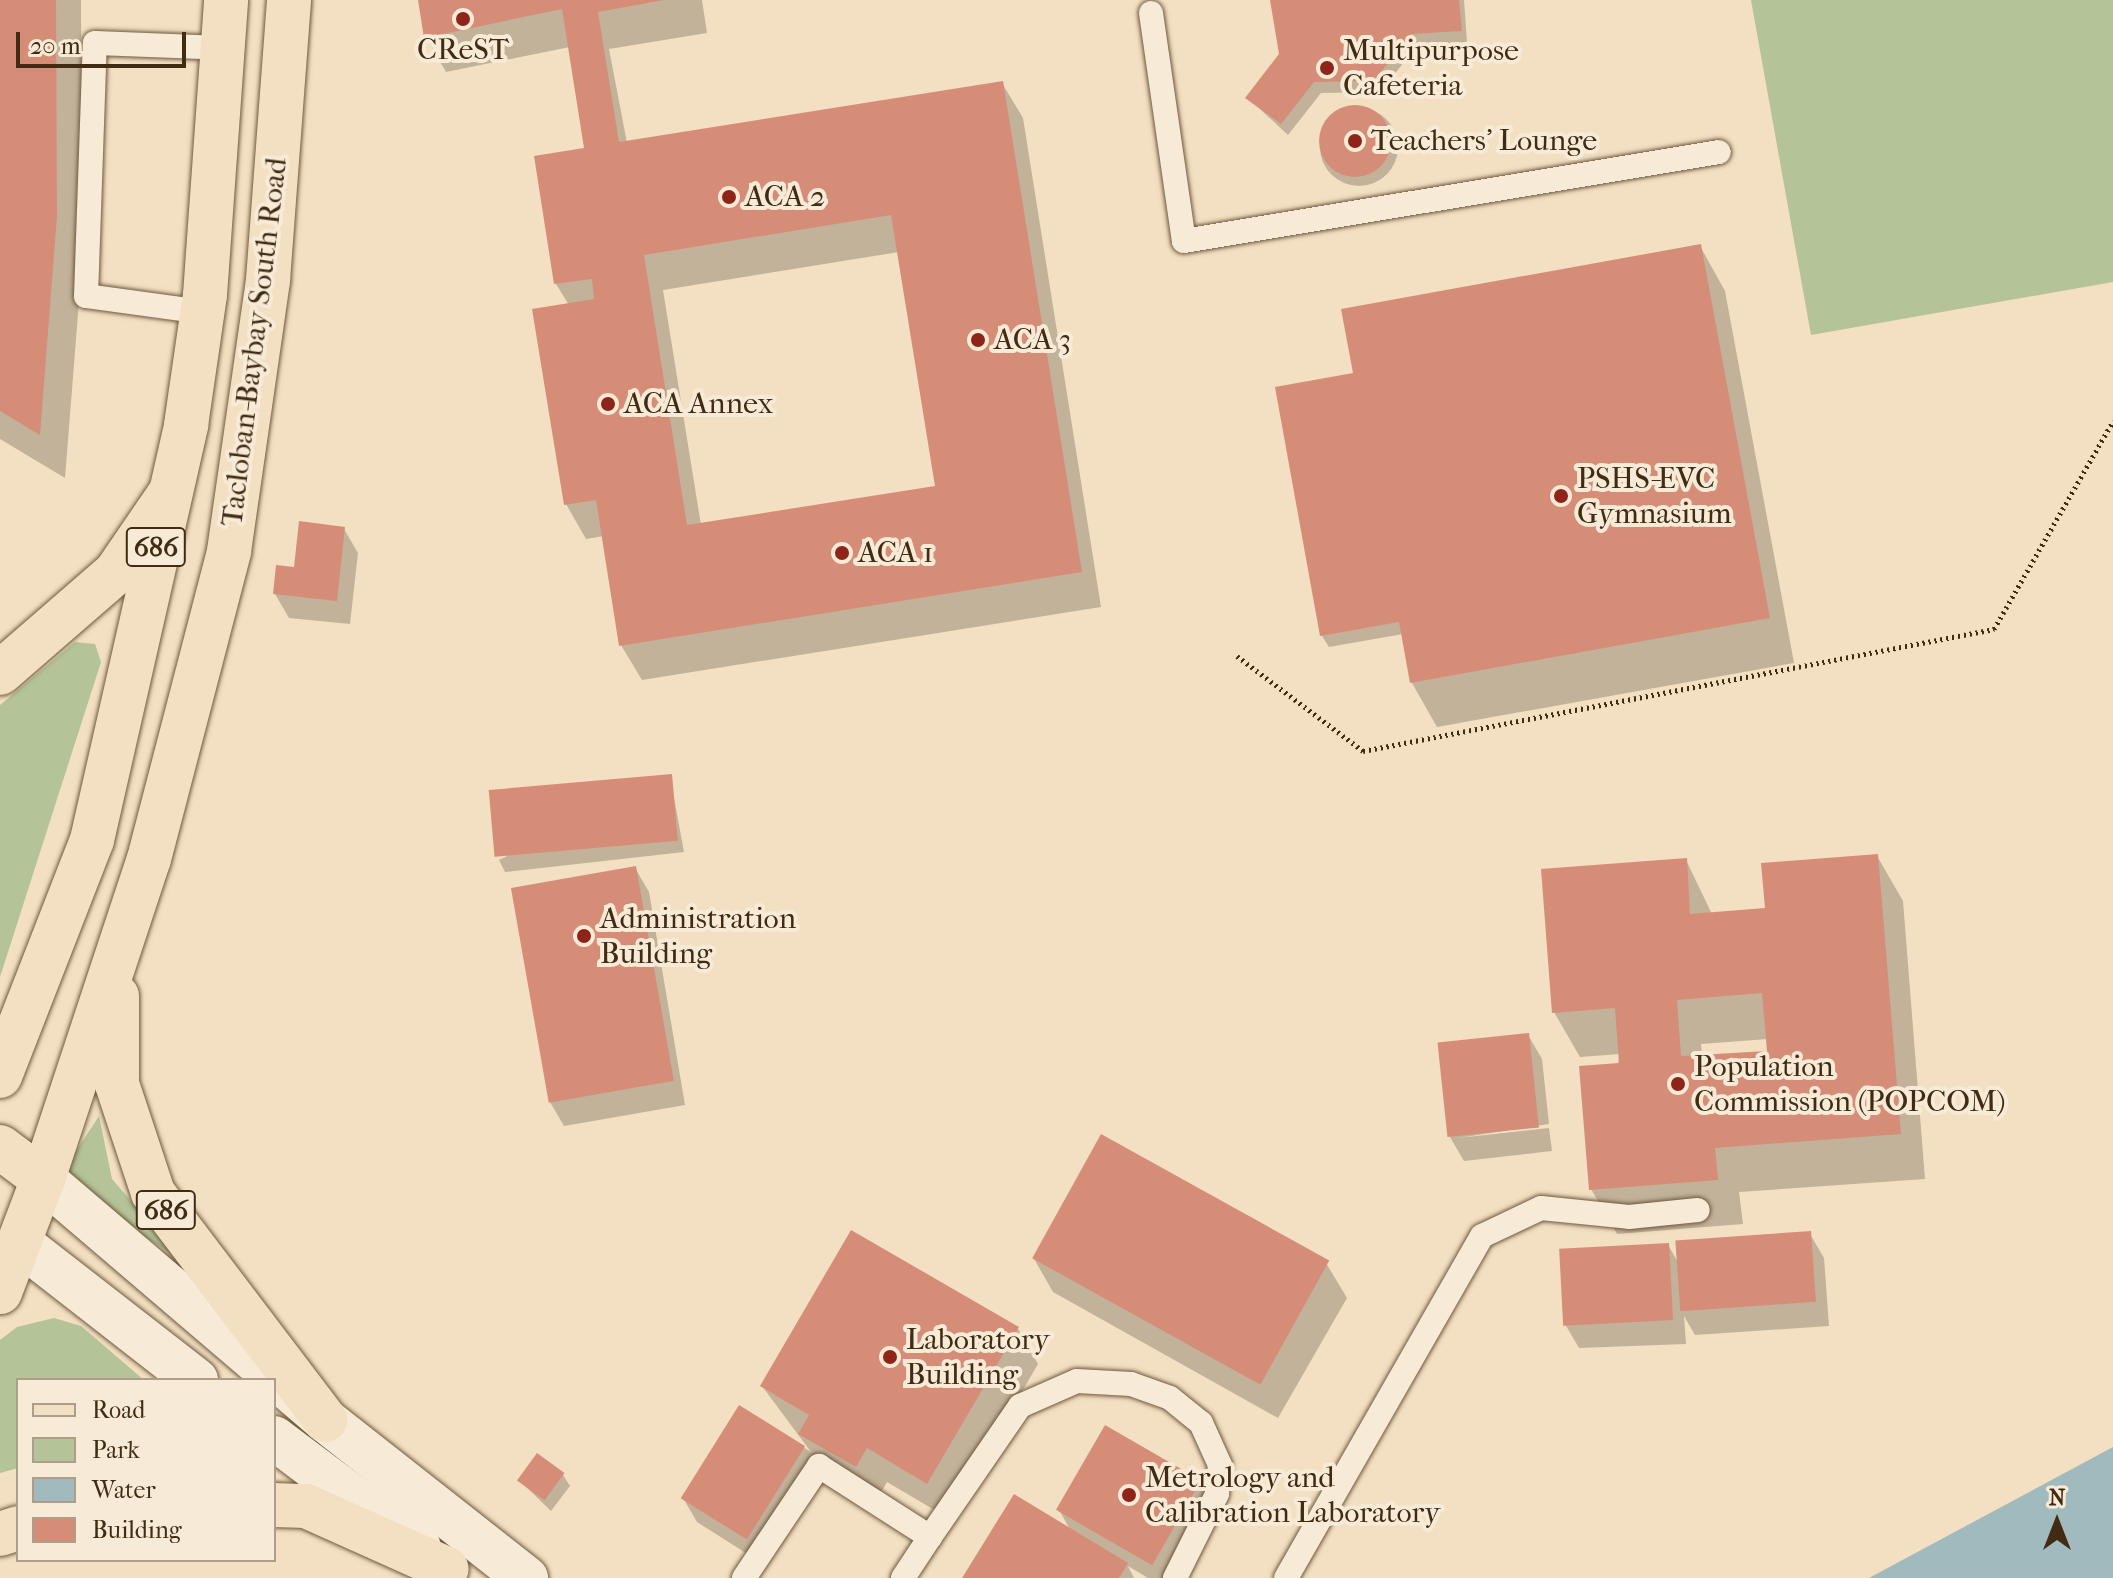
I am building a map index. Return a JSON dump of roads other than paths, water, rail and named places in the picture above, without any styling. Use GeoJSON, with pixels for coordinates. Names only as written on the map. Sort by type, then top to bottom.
{"type":"FeatureCollection","features":[{"type":"Feature","properties":{"kind":"main road","name":"Tacloban-Baybay South Road"},"geometry":{"type":"LineString","coordinates":[[0,1076],[92,840],[168,496],[203,312],[226,0]]}},
{"type":"Feature","properties":{"kind":"main road","name":"Tacloban-Baybay South Road"},"geometry":{"type":"LineString","coordinates":[[117,957],[181,745],[243,473],[268,280],[289,0]]}},
{"type":"Feature","properties":{"kind":"main road","name":"686"},"geometry":{"type":"LineString","coordinates":[[0,673],[116,572],[168,496]]}},
{"type":"Feature","properties":{"kind":"main road","name":"686"},"geometry":{"type":"LineString","coordinates":[[117,957],[43,1179],[276,1378]]}},
{"type":"Feature","properties":{"kind":"main road","name":"686"},"geometry":{"type":"LineString","coordinates":[[117,957],[117,1084],[153,1193],[325,1420]]}},
{"type":"Feature","properties":{"kind":"main road"},"geometry":{"type":"LineString","coordinates":[[0,1147],[43,1179],[10,1236],[0,1292]]}},
{"type":"Feature","properties":{"kind":"main road"},"geometry":{"type":"LineString","coordinates":[[10,1236],[193,1378]]}},
{"type":"Feature","properties":{"kind":"main road","name":"686"},"geometry":{"type":"LineString","coordinates":[[276,1378],[526,1578]]}},
{"type":"Feature","properties":{"kind":"main road"},"geometry":{"type":"LineString","coordinates":[[276,1440],[453,1573]]}},
{"type":"Feature","properties":{"kind":"main road"},"geometry":{"type":"LineString","coordinates":[[276,1505],[306,1506],[453,1573]]}},
{"type":"Feature","properties":{"kind":"lane"},"geometry":{"type":"LineString","coordinates":[[1151,13],[1184,241],[1719,152]]}},
{"type":"Feature","properties":{"kind":"lane"},"geometry":{"type":"LineString","coordinates":[[203,312],[86,296],[95,43],[223,48]]}},
{"type":"Feature","properties":{"kind":"lane"},"geometry":{"type":"LineString","coordinates":[[1286,1578],[1482,1236],[1541,1208],[1629,1217],[1698,1210]]}},
{"type":"Feature","properties":{"kind":"lane"},"geometry":{"type":"LineString","coordinates":[[903,1578],[1020,1406],[1077,1381],[1131,1384],[1170,1398],[1201,1423],[1220,1465],[1217,1494],[1175,1578]]}},
{"type":"Feature","properties":{"kind":"lane"},"geometry":{"type":"LineString","coordinates":[[744,1578],[819,1466],[930,1537]]}},
{"type":"Feature","properties":{"kind":"water"},"geometry":{"type":"Polygon","coordinates":[[[2113,1447],[2113,1578],[1869,1578],[2113,1447]]]}},
{"type":"Feature","properties":{"kind":"place","name":"CReST"},"geometry":{"type":"Point","coordinates":[463,19]}},
{"type":"Feature","properties":{"kind":"place","name":"Multipurpose Cafeteria"},"geometry":{"type":"Point","coordinates":[1327,68]}},
{"type":"Feature","properties":{"kind":"place","name":"Teachers' Lounge"},"geometry":{"type":"Point","coordinates":[1355,141]}},
{"type":"Feature","properties":{"kind":"place","name":"ACA 2"},"geometry":{"type":"Point","coordinates":[729,197]}},
{"type":"Feature","properties":{"kind":"place","name":"ACA 3"},"geometry":{"type":"Point","coordinates":[978,340]}},
{"type":"Feature","properties":{"kind":"place","name":"ACA Annex"},"geometry":{"type":"Point","coordinates":[608,404]}},
{"type":"Feature","properties":{"kind":"place","name":"PSHS-EVC Gymnasium"},"geometry":{"type":"Point","coordinates":[1561,496]}},
{"type":"Feature","properties":{"kind":"place","name":"ACA 1"},"geometry":{"type":"Point","coordinates":[842,553]}},
{"type":"Feature","properties":{"kind":"place","name":"Administration Building"},"geometry":{"type":"Point","coordinates":[584,936]}},
{"type":"Feature","properties":{"kind":"place","name":"Population Commission (POPCOM)"},"geometry":{"type":"Point","coordinates":[1678,1084]}},
{"type":"Feature","properties":{"kind":"place","name":"Laboratory Building"},"geometry":{"type":"Point","coordinates":[890,1357]}},
{"type":"Feature","properties":{"kind":"place","name":"Metrology and Calibration Laboratory"},"geometry":{"type":"Point","coordinates":[1129,1495]}}]}
